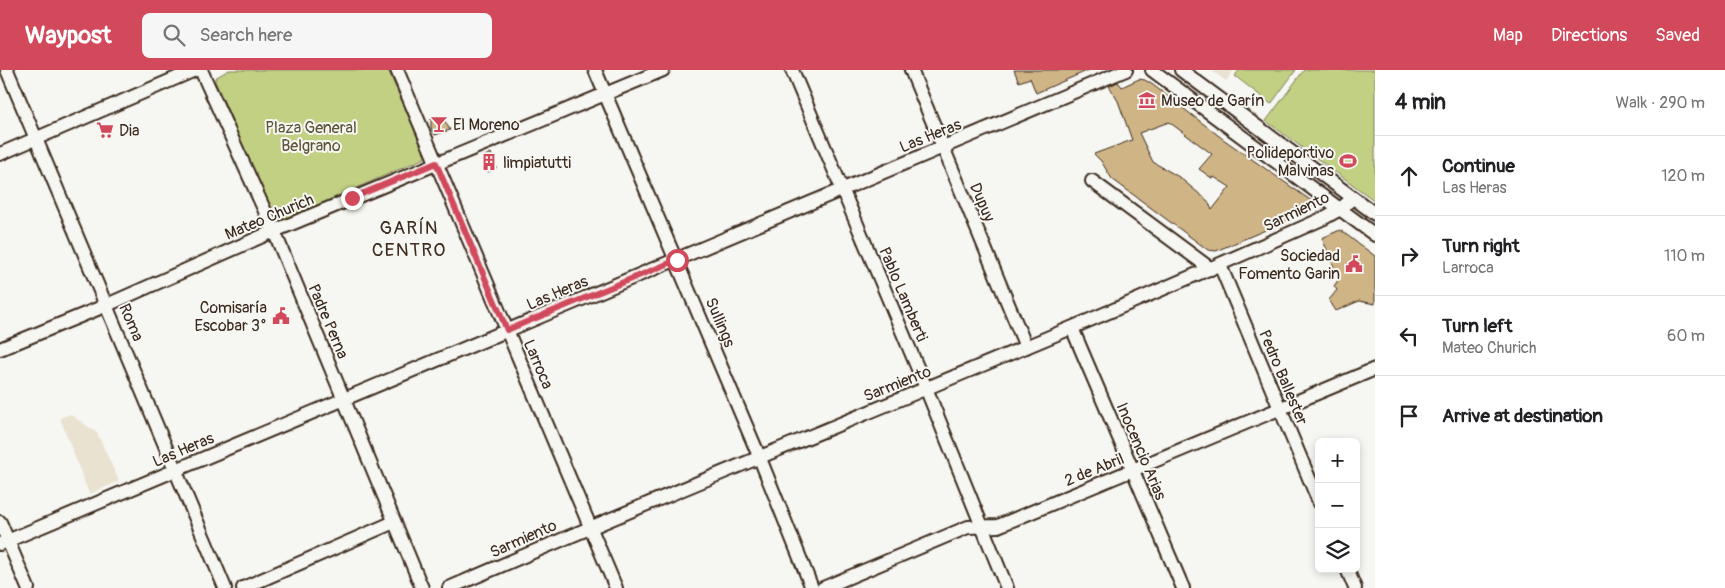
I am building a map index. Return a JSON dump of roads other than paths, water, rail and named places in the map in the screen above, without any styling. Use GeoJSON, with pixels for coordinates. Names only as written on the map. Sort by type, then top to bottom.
{"type":"FeatureCollection","features":[{"type":"Feature","properties":{"kind":"street","name":"Roma"},"geometry":{"type":"LineString","coordinates":[[7,70],[225,588]]}},
{"type":"Feature","properties":{"kind":"street"},"geometry":{"type":"LineString","coordinates":[[0,154],[195,70]]}},
{"type":"Feature","properties":{"kind":"street","name":"Padre Perna"},"geometry":{"type":"LineString","coordinates":[[201,70],[274,231],[422,588]]}},
{"type":"Feature","properties":{"kind":"street","name":"Larroca"},"geometry":{"type":"LineString","coordinates":[[397,70],[616,588]]}},
{"type":"Feature","properties":{"kind":"street","name":"Sullings"},"geometry":{"type":"LineString","coordinates":[[595,70],[677,260],[812,588]]}},
{"type":"Feature","properties":{"kind":"street","name":"Mateo Churich"},"geometry":{"type":"LineString","coordinates":[[0,349],[107,305],[274,231],[663,70]]}},
{"type":"Feature","properties":{"kind":"street","name":"Pablo Lamberti"},"geometry":{"type":"LineString","coordinates":[[792,70],[1008,588]]}},
{"type":"Feature","properties":{"kind":"street","name":"Dupuy"},"geometry":{"type":"LineString","coordinates":[[911,70],[1026,347]]}},
{"type":"Feature","properties":{"kind":"street","name":"Las Heras"},"geometry":{"type":"LineString","coordinates":[[4,542],[1126,70]]}},
{"type":"Feature","properties":{"kind":"street"},"geometry":{"type":"LineString","coordinates":[[1152,70],[1375,235]]}},
{"type":"Feature","properties":{"kind":"street"},"geometry":{"type":"LineString","coordinates":[[1181,70],[1375,214]]}},
{"type":"Feature","properties":{"kind":"street"},"geometry":{"type":"LineString","coordinates":[[1092,181],[1215,267]]}},
{"type":"Feature","properties":{"kind":"street","name":"Sarmiento"},"geometry":{"type":"LineString","coordinates":[[449,588],[589,527],[1215,267],[1324,218],[1340,209],[1353,198]]}},
{"type":"Feature","properties":{"kind":"street","name":"Pedro Ballester"},"geometry":{"type":"LineString","coordinates":[[1215,267],[1280,409],[1315,492]]}},
{"type":"Feature","properties":{"kind":"street","name":"Inocencio Arias"},"geometry":{"type":"LineString","coordinates":[[1072,328],[1183,588]]}},
{"type":"Feature","properties":{"kind":"street","name":"2 de Abril"},"geometry":{"type":"LineString","coordinates":[[822,588],[968,527],[998,526],[1375,369]]}},
{"type":"Feature","properties":{"kind":"street"},"geometry":{"type":"LineString","coordinates":[[0,522],[4,542],[28,588]]}},
{"type":"Feature","properties":{"kind":"street"},"geometry":{"type":"LineString","coordinates":[[243,588],[394,522]]}},
{"type":"Feature","properties":{"kind":"street"},"geometry":{"type":"LineString","coordinates":[[1349,573],[1355,588]]}},
{"type":"Feature","properties":{"kind":"place","name":"Museo de Garín"},"geometry":{"type":"Point","coordinates":[1147,100]}},
{"type":"Feature","properties":{"kind":"place","name":"El Moreno"},"geometry":{"type":"Point","coordinates":[439,124]}},
{"type":"Feature","properties":{"kind":"place","name":"Dia"},"geometry":{"type":"Point","coordinates":[105,130]}},
{"type":"Feature","properties":{"kind":"place","name":"Polideportivo Malvinas"},"geometry":{"type":"Point","coordinates":[1348,161]}},
{"type":"Feature","properties":{"kind":"place","name":"limpiatutti"},"geometry":{"type":"Point","coordinates":[489,162]}},
{"type":"Feature","properties":{"kind":"place","name":"Sociedad Fomento Garin"},"geometry":{"type":"Point","coordinates":[1354,264]}},
{"type":"Feature","properties":{"kind":"place","name":"Comisaría Escobar 3°"},"geometry":{"type":"Point","coordinates":[281,316]}},
{"type":"Feature","properties":{"kind":"district","name":"GARÍN CENTRO"},"geometry":{"type":"Point","coordinates":[409,238]}},
{"type":"Feature","properties":{"kind":"park label","name":"Plaza General Belgrano"},"geometry":{"type":"Point","coordinates":[311,136]}}]}
